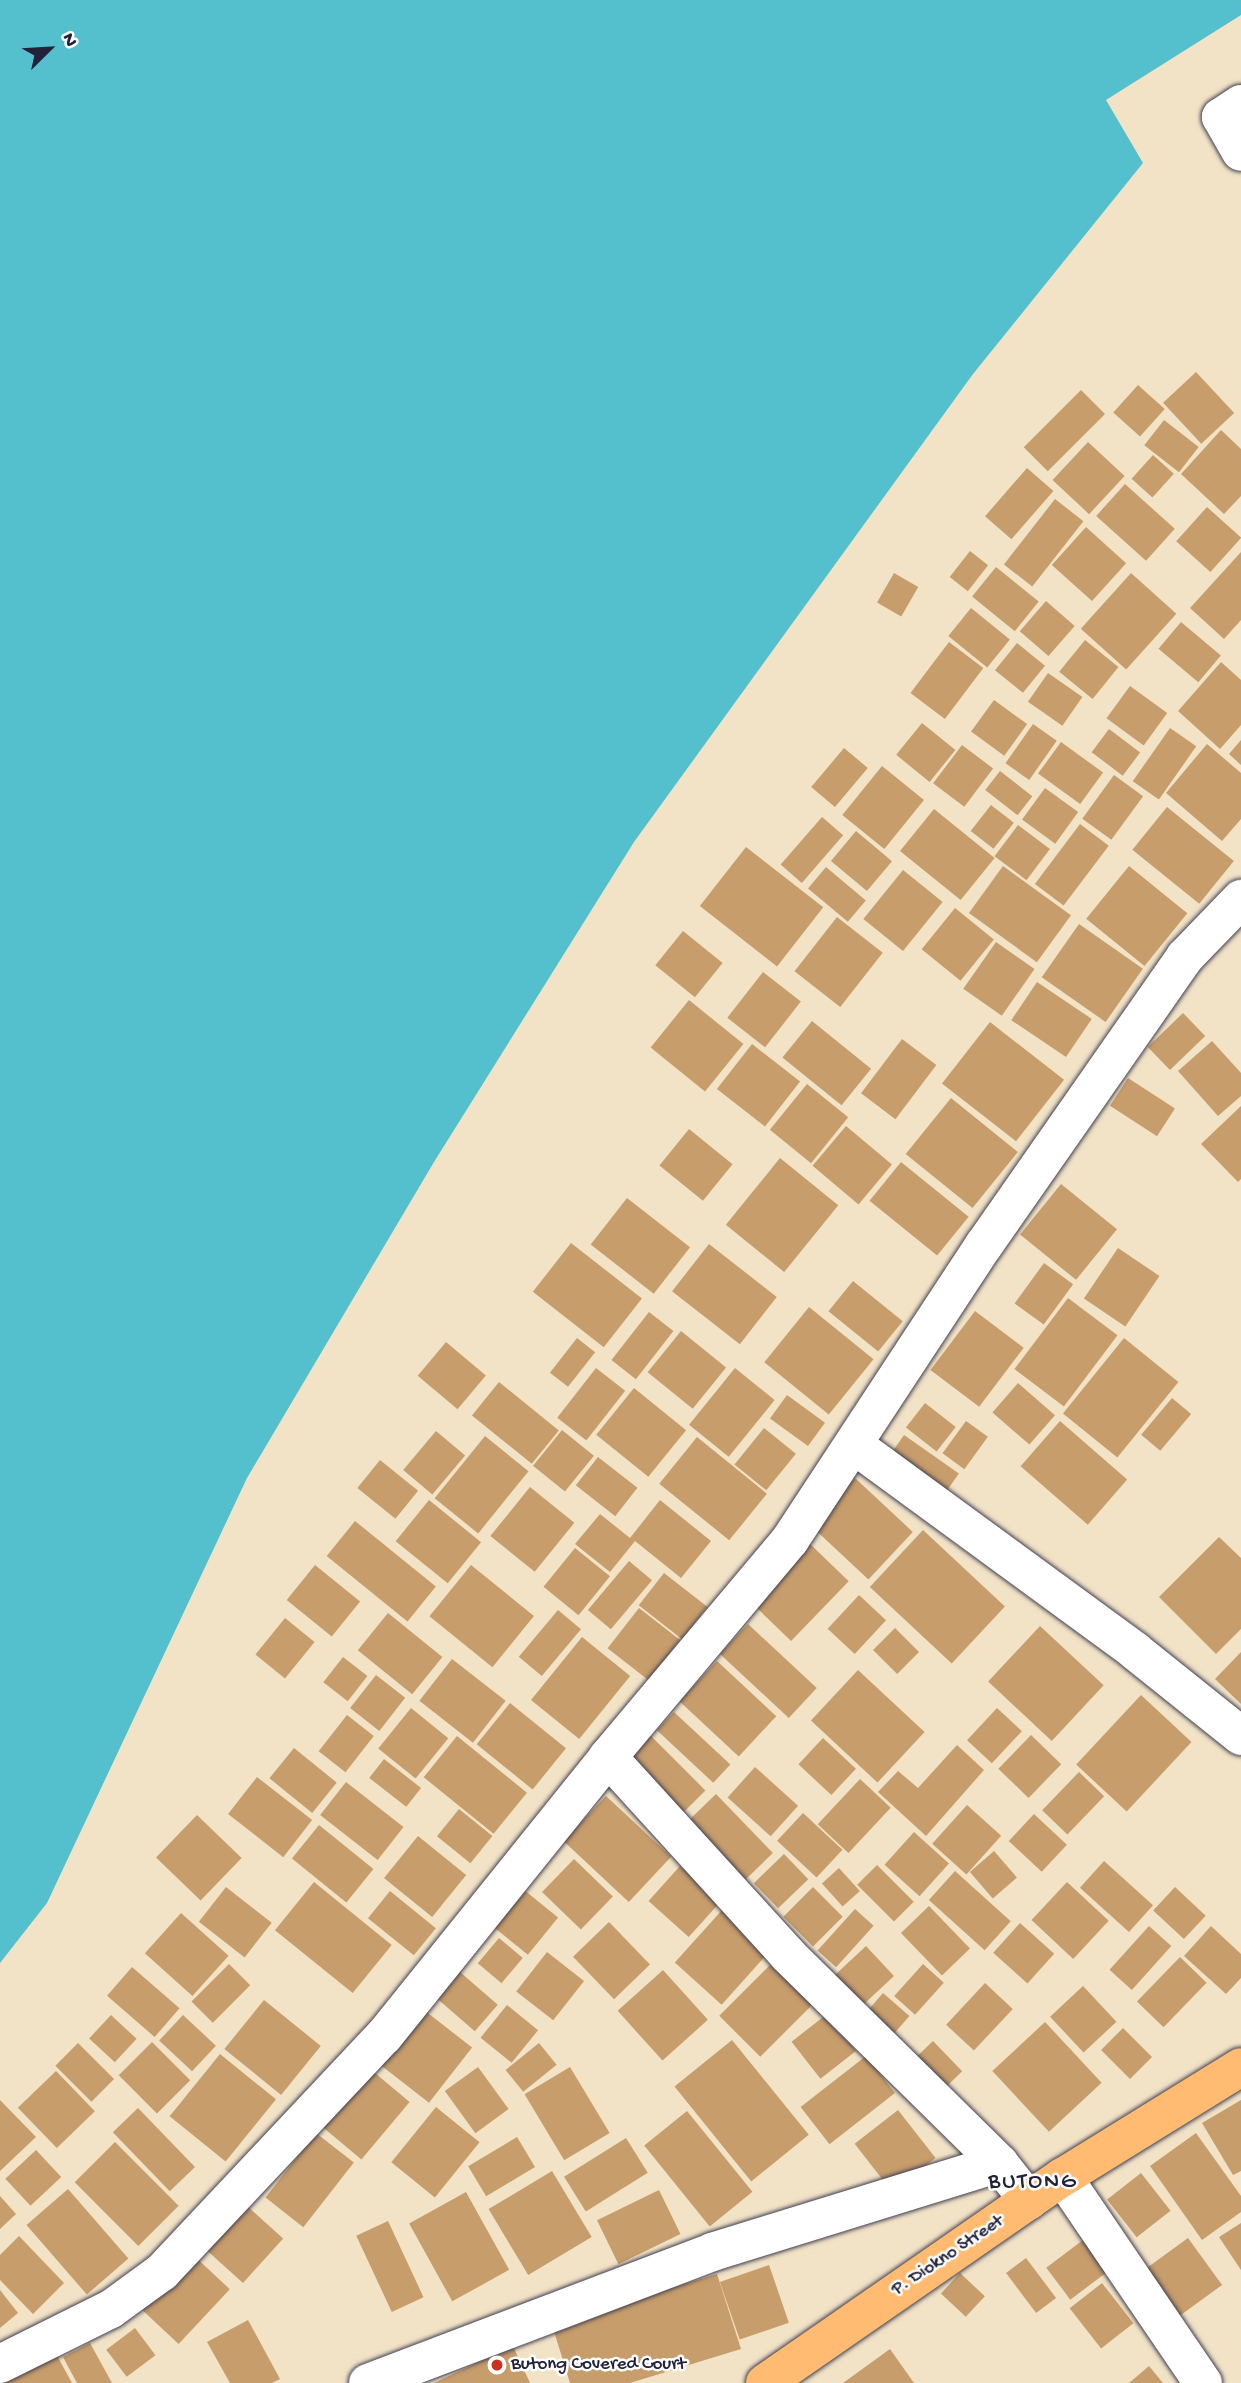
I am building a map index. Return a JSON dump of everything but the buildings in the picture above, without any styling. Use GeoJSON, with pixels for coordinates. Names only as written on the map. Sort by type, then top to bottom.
{"type":"FeatureCollection","features":[{"type":"Feature","properties":{"kind":"main road","name":"P. Diokno Street"},"geometry":{"type":"LineString","coordinates":[[765,2383],[1063,2177],[1241,2067]]}},
{"type":"Feature","properties":{"kind":"street"},"geometry":{"type":"LineString","coordinates":[[1231,110],[1241,152]]}},
{"type":"Feature","properties":{"kind":"street"},"geometry":{"type":"LineString","coordinates":[[0,2364],[111,2309],[162,2272],[384,2036],[608,1757],[790,1540],[984,1245],[1177,968],[1241,899]]}},
{"type":"Feature","properties":{"kind":"street"},"geometry":{"type":"LineString","coordinates":[[854,1445],[1135,1651],[1241,1736]]}},
{"type":"Feature","properties":{"kind":"street"},"geometry":{"type":"LineString","coordinates":[[608,1757],[787,1954],[999,2163],[1029,2201]]}},
{"type":"Feature","properties":{"kind":"street"},"geometry":{"type":"LineString","coordinates":[[368,2383],[712,2252],[999,2163]]}},
{"type":"Feature","properties":{"kind":"street"},"geometry":{"type":"LineString","coordinates":[[1063,2177],[1203,2383]]}},
{"type":"Feature","properties":{"kind":"water"},"geometry":{"type":"Polygon","coordinates":[[[0,0],[1241,0],[1241,15],[1106,100],[1143,163],[973,374],[634,842],[434,1162],[247,1478],[47,1903],[0,1963],[0,0]]]}},
{"type":"Feature","properties":{"kind":"place","name":"Butong Covered Court"},"geometry":{"type":"Point","coordinates":[497,2365]}},
{"type":"Feature","properties":{"kind":"district","name":"BUTONG"},"geometry":{"type":"Point","coordinates":[1033,2183]}}]}
